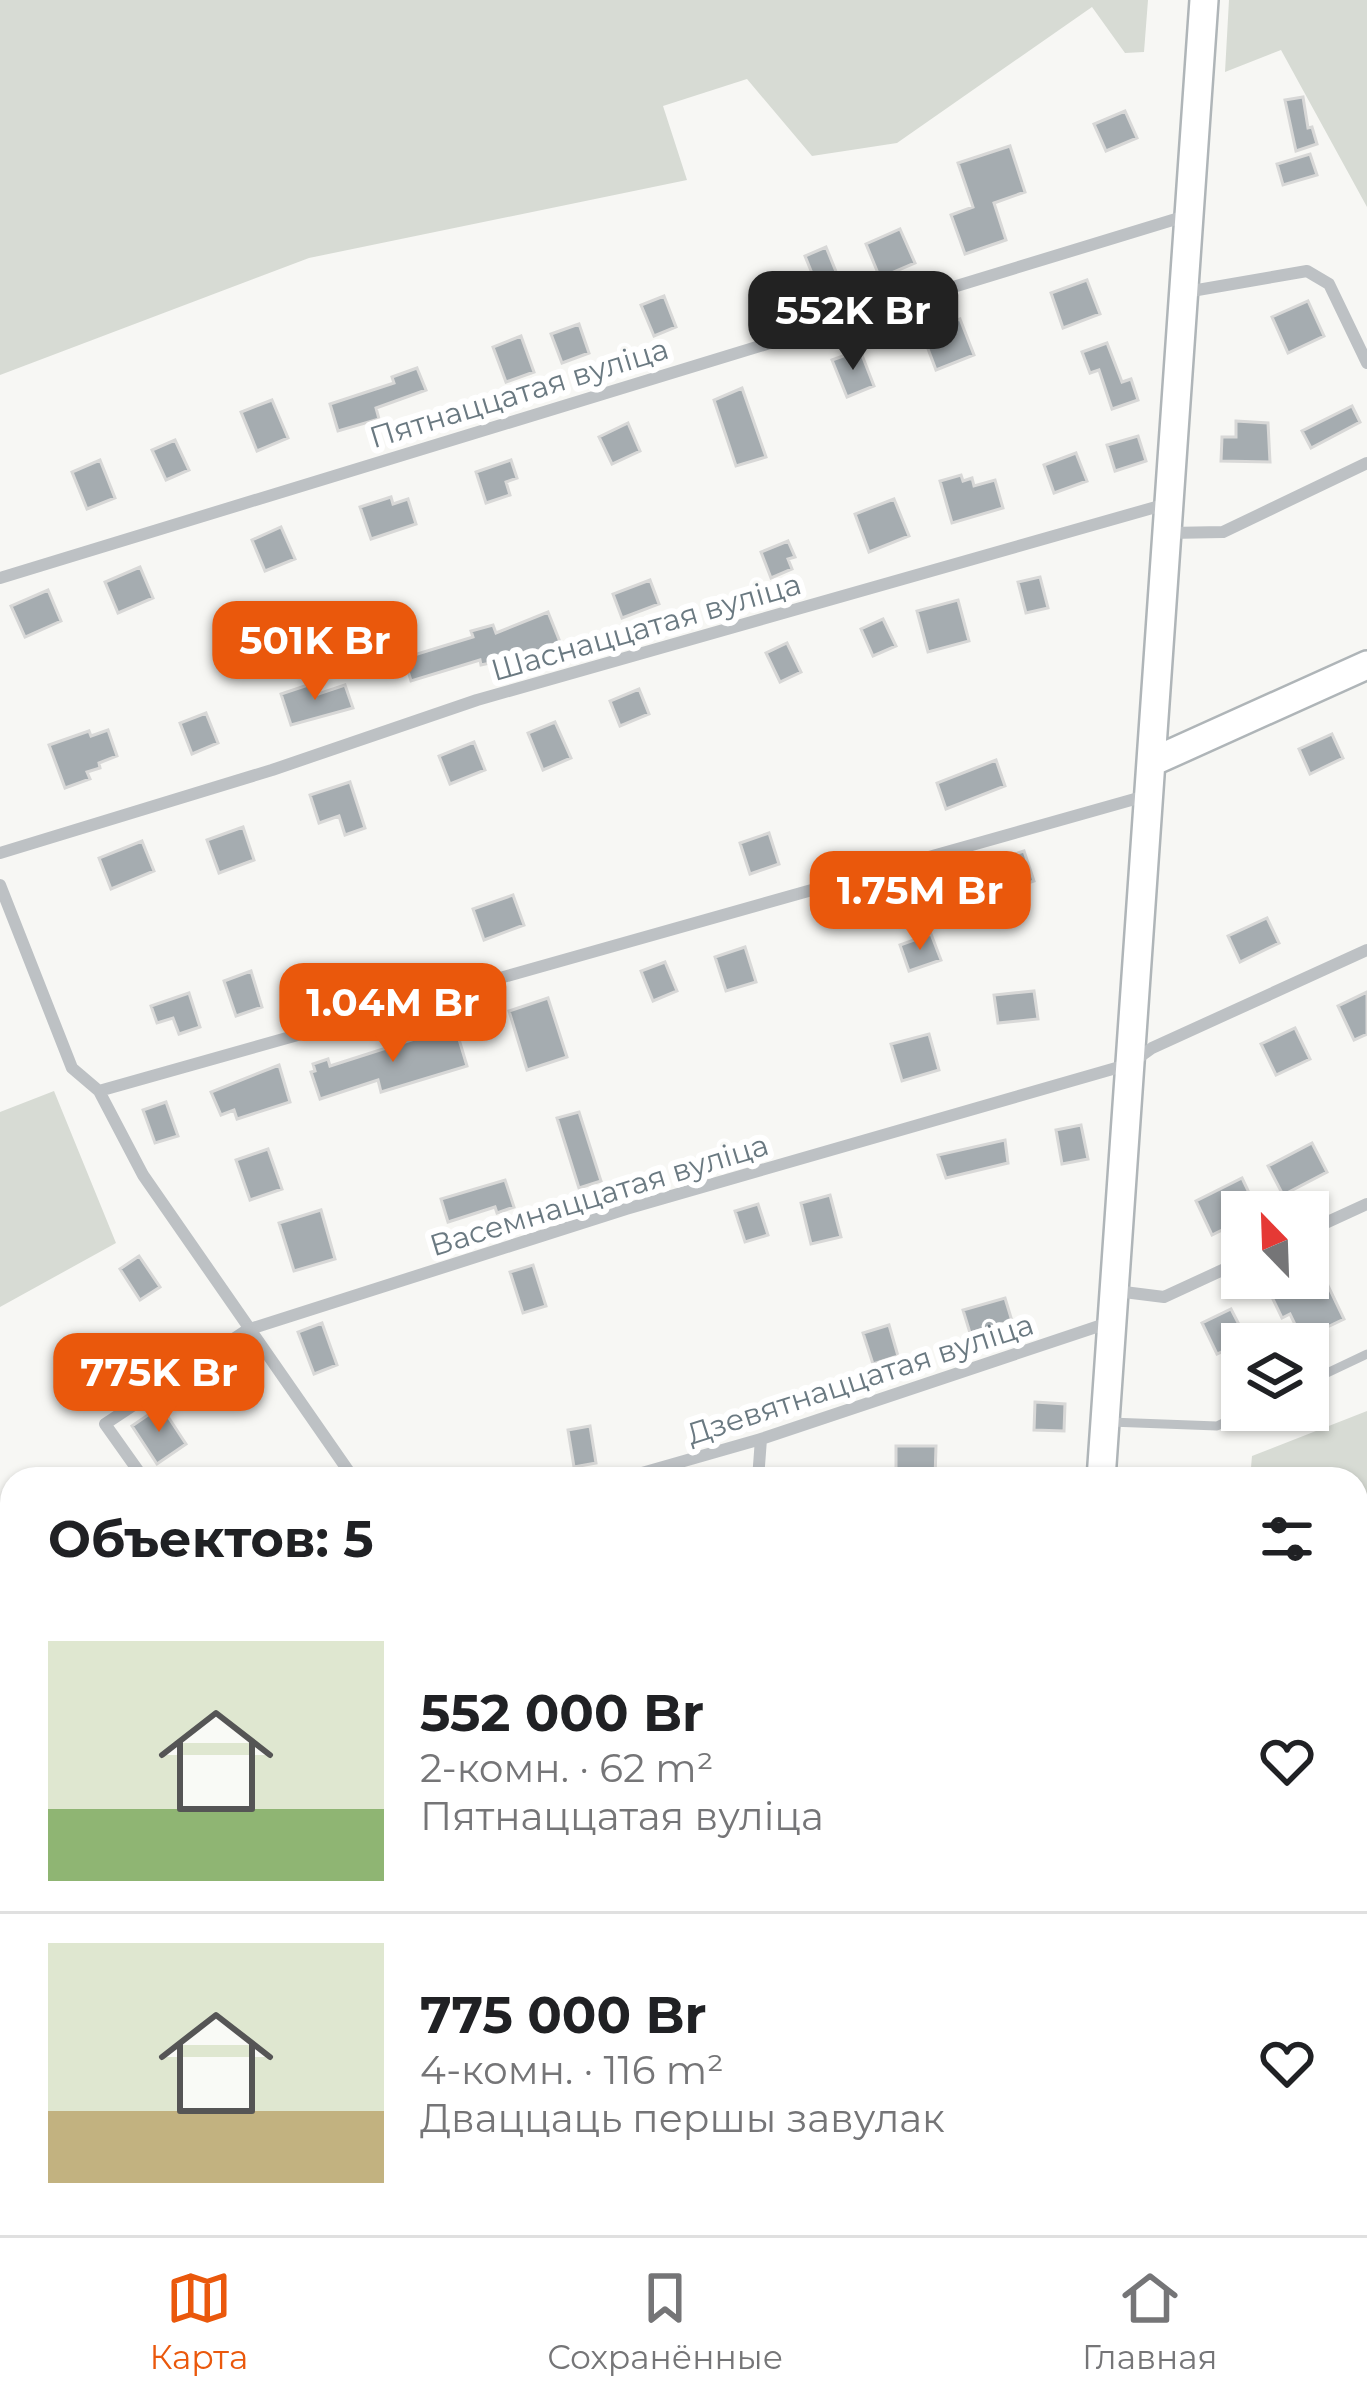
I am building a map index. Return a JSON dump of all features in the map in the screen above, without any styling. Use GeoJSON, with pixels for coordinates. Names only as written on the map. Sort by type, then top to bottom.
{"type":"FeatureCollection","features":[{"type":"Feature","properties":{"kind":"main road"},"geometry":{"type":"LineString","coordinates":[[1102,1467],[1204,0]]}},
{"type":"Feature","properties":{"kind":"main road"},"geometry":{"type":"LineString","coordinates":[[1154,761],[1367,665]]}},
{"type":"Feature","properties":{"kind":"street","name":"Пятнаццатая вуліца"},"geometry":{"type":"LineString","coordinates":[[0,578],[1190,214]]}},
{"type":"Feature","properties":{"kind":"street"},"geometry":{"type":"LineString","coordinates":[[1185,292],[1307,271],[1329,284],[1367,363]]}},
{"type":"Feature","properties":{"kind":"street"},"geometry":{"type":"LineString","coordinates":[[1168,533],[1223,532],[1367,464]]}},
{"type":"Feature","properties":{"kind":"street","name":"Шаснаццатая вуліца"},"geometry":{"type":"LineString","coordinates":[[0,853],[272,770],[477,700],[1171,502]]}},
{"type":"Feature","properties":{"kind":"street"},"geometry":{"type":"LineString","coordinates":[[99,1091],[1152,795]]}},
{"type":"Feature","properties":{"kind":"street"},"geometry":{"type":"LineString","coordinates":[[0,885],[72,1068],[99,1091],[142,1175],[344,1467]]}},
{"type":"Feature","properties":{"kind":"street","name":"Васемнаццатая вуліца"},"geometry":{"type":"LineString","coordinates":[[135,1467],[105,1424],[247,1330],[626,1209],[1130,1064],[1152,1048],[1367,950]]}},
{"type":"Feature","properties":{"kind":"street"},"geometry":{"type":"LineString","coordinates":[[1329,1221],[1367,1204]]}},
{"type":"Feature","properties":{"kind":"street"},"geometry":{"type":"LineString","coordinates":[[1114,1291],[1164,1297],[1221,1271]]}},
{"type":"Feature","properties":{"kind":"street","name":"Дзевятнаццатая вуліца"},"geometry":{"type":"LineString","coordinates":[[663,1467],[1112,1322]]}},
{"type":"Feature","properties":{"kind":"street"},"geometry":{"type":"LineString","coordinates":[[759,1467],[761,1439]]}},
{"type":"Feature","properties":{"kind":"lane"},"geometry":{"type":"LineString","coordinates":[[1329,1372],[1367,1354]]}},
{"type":"Feature","properties":{"kind":"lane"},"geometry":{"type":"LineString","coordinates":[[1105,1422],[1221,1424]]}},
{"type":"Feature","properties":{"kind":"shaded area"},"geometry":{"type":"Polygon","coordinates":[[[0,0],[1148,0],[1144,52],[1125,53],[1092,7],[897,143],[812,156],[747,79],[663,106],[687,180],[309,258],[0,375],[0,0]]]}},
{"type":"Feature","properties":{"kind":"shaded area"},"geometry":{"type":"Polygon","coordinates":[[[1229,0],[1367,0],[1367,207],[1281,50],[1225,72],[1229,0]]]}},
{"type":"Feature","properties":{"kind":"shaded area"},"geometry":{"type":"Polygon","coordinates":[[[54,1091],[116,1243],[0,1307],[0,1112],[54,1091]]]}},
{"type":"Feature","properties":{"kind":"shaded area"},"geometry":{"type":"Polygon","coordinates":[[[1367,1411],[1367,1467],[1251,1467],[1252,1456],[1316,1431],[1329,1431],[1329,1426],[1367,1411]]]}},
{"type":"Feature","properties":{"kind":"building"},"geometry":{"type":"Polygon","coordinates":[[[1303,97],[1308,128],[1312,127],[1317,144],[1296,151],[1285,100],[1303,97]]]}},
{"type":"Feature","properties":{"kind":"building"},"geometry":{"type":"Polygon","coordinates":[[[1125,111],[1137,138],[1106,151],[1094,124],[1125,111]]]}},
{"type":"Feature","properties":{"kind":"building"},"geometry":{"type":"Polygon","coordinates":[[[1010,146],[1025,192],[994,203],[1006,240],[965,254],[951,215],[973,207],[958,163],[1010,146]]]}},
{"type":"Feature","properties":{"kind":"building"},"geometry":{"type":"Polygon","coordinates":[[[1310,154],[1317,175],[1283,185],[1277,164],[1310,154]]]}},
{"type":"Feature","properties":{"kind":"building"},"geometry":{"type":"Polygon","coordinates":[[[900,229],[915,263],[880,278],[866,244],[900,229]]]}},
{"type":"Feature","properties":{"kind":"building"},"geometry":{"type":"Polygon","coordinates":[[[826,247],[839,279],[818,288],[805,256],[826,247]]]}},
{"type":"Feature","properties":{"kind":"building"},"geometry":{"type":"Polygon","coordinates":[[[1087,280],[1100,314],[1063,328],[1051,293],[1087,280]]]}},
{"type":"Feature","properties":{"kind":"building"},"geometry":{"type":"Polygon","coordinates":[[[664,296],[676,327],[654,336],[641,305],[664,296]]]}},
{"type":"Feature","properties":{"kind":"building"},"geometry":{"type":"Polygon","coordinates":[[[1308,301],[1324,336],[1288,353],[1272,317],[1308,301]]]}},
{"type":"Feature","properties":{"kind":"building"},"geometry":{"type":"Polygon","coordinates":[[[960,319],[974,355],[936,370],[922,333],[960,319]]]}},
{"type":"Feature","properties":{"kind":"building"},"geometry":{"type":"Polygon","coordinates":[[[579,324],[589,353],[562,363],[551,334],[579,324]]]}},
{"type":"Feature","properties":{"kind":"building"},"geometry":{"type":"Polygon","coordinates":[[[521,336],[534,372],[506,382],[493,347],[521,336]]]}},
{"type":"Feature","properties":{"kind":"building"},"geometry":{"type":"Polygon","coordinates":[[[1107,343],[1122,382],[1131,379],[1138,400],[1112,409],[1099,370],[1090,373],[1082,352],[1107,343]]]}},
{"type":"Feature","properties":{"kind":"building"},"geometry":{"type":"Polygon","coordinates":[[[860,350],[874,386],[847,397],[832,360],[860,350]]]}},
{"type":"Feature","properties":{"kind":"building"},"geometry":{"type":"Polygon","coordinates":[[[417,368],[426,390],[376,408],[379,419],[338,431],[330,404],[394,383],[392,377],[417,368]]]}},
{"type":"Feature","properties":{"kind":"building"},"geometry":{"type":"Polygon","coordinates":[[[742,388],[766,457],[736,466],[714,400],[742,388]]]}},
{"type":"Feature","properties":{"kind":"building"},"geometry":{"type":"Polygon","coordinates":[[[272,400],[288,438],[257,451],[241,412],[272,400]]]}},
{"type":"Feature","properties":{"kind":"building"},"geometry":{"type":"Polygon","coordinates":[[[1352,406],[1360,422],[1311,448],[1302,431],[1352,406]]]}},
{"type":"Feature","properties":{"kind":"building"},"geometry":{"type":"Polygon","coordinates":[[[1236,421],[1268,423],[1270,462],[1221,461],[1222,437],[1236,437],[1236,421]]]}},
{"type":"Feature","properties":{"kind":"building"},"geometry":{"type":"Polygon","coordinates":[[[628,423],[640,451],[612,464],[599,437],[628,423]]]}},
{"type":"Feature","properties":{"kind":"building"},"geometry":{"type":"Polygon","coordinates":[[[1138,436],[1146,461],[1115,471],[1107,445],[1138,436]]]}},
{"type":"Feature","properties":{"kind":"building"},"geometry":{"type":"Polygon","coordinates":[[[175,440],[189,470],[166,480],[152,450],[175,440]]]}},
{"type":"Feature","properties":{"kind":"building"},"geometry":{"type":"Polygon","coordinates":[[[1076,453],[1087,481],[1054,493],[1044,465],[1076,453]]]}},
{"type":"Feature","properties":{"kind":"building"},"geometry":{"type":"Polygon","coordinates":[[[100,460],[115,498],[87,509],[72,472],[100,460]]]}},
{"type":"Feature","properties":{"kind":"building"},"geometry":{"type":"Polygon","coordinates":[[[511,460],[517,478],[506,482],[510,495],[486,503],[476,472],[511,460]]]}},
{"type":"Feature","properties":{"kind":"building"},"geometry":{"type":"Polygon","coordinates":[[[961,475],[963,481],[972,478],[974,486],[995,480],[1003,508],[952,523],[940,481],[961,475]]]}},
{"type":"Feature","properties":{"kind":"building"},"geometry":{"type":"Polygon","coordinates":[[[391,497],[393,504],[408,499],[416,524],[371,539],[360,507],[391,497]]]}},
{"type":"Feature","properties":{"kind":"building"},"geometry":{"type":"Polygon","coordinates":[[[894,499],[909,536],[869,552],[855,514],[894,499]]]}},
{"type":"Feature","properties":{"kind":"building"},"geometry":{"type":"Polygon","coordinates":[[[281,527],[295,559],[265,571],[252,540],[281,527]]]}},
{"type":"Feature","properties":{"kind":"building"},"geometry":{"type":"Polygon","coordinates":[[[788,541],[795,557],[788,559],[792,569],[771,578],[761,552],[788,541]]]}},
{"type":"Feature","properties":{"kind":"building"},"geometry":{"type":"Polygon","coordinates":[[[140,567],[153,598],[118,613],[105,582],[140,567]]]}},
{"type":"Feature","properties":{"kind":"building"},"geometry":{"type":"Polygon","coordinates":[[[1040,577],[1048,608],[1026,613],[1018,582],[1040,577]]]}},
{"type":"Feature","properties":{"kind":"building"},"geometry":{"type":"Polygon","coordinates":[[[650,580],[659,604],[622,618],[613,594],[650,580]]]}},
{"type":"Feature","properties":{"kind":"building"},"geometry":{"type":"Polygon","coordinates":[[[48,590],[61,621],[25,637],[11,606],[48,590]]]}},
{"type":"Feature","properties":{"kind":"building"},"geometry":{"type":"Polygon","coordinates":[[[958,600],[969,641],[928,652],[917,611],[958,600]]]}},
{"type":"Feature","properties":{"kind":"building"},"geometry":{"type":"Polygon","coordinates":[[[548,612],[560,642],[528,655],[481,665],[480,660],[411,681],[404,658],[473,637],[471,631],[493,625],[496,633],[548,612]]]}},
{"type":"Feature","properties":{"kind":"building"},"geometry":{"type":"Polygon","coordinates":[[[883,619],[896,646],[873,656],[861,629],[883,619]]]}},
{"type":"Feature","properties":{"kind":"building"},"geometry":{"type":"Polygon","coordinates":[[[787,643],[801,672],[780,682],[766,653],[787,643]]]}},
{"type":"Feature","properties":{"kind":"building"},"geometry":{"type":"Polygon","coordinates":[[[314,683],[318,694],[345,685],[353,708],[291,725],[281,694],[314,683]]]}},
{"type":"Feature","properties":{"kind":"building"},"geometry":{"type":"Polygon","coordinates":[[[639,689],[649,714],[620,726],[610,701],[639,689]]]}},
{"type":"Feature","properties":{"kind":"building"},"geometry":{"type":"Polygon","coordinates":[[[206,713],[218,743],[192,754],[180,723],[206,713]]]}},
{"type":"Feature","properties":{"kind":"building"},"geometry":{"type":"Polygon","coordinates":[[[555,722],[571,758],[543,770],[528,733],[555,722]]]}},
{"type":"Feature","properties":{"kind":"building"},"geometry":{"type":"Polygon","coordinates":[[[108,730],[117,756],[87,772],[90,779],[65,788],[49,745],[89,731],[91,736],[108,730]]]}},
{"type":"Feature","properties":{"kind":"building"},"geometry":{"type":"Polygon","coordinates":[[[1332,734],[1343,758],[1310,774],[1299,749],[1332,734]]]}},
{"type":"Feature","properties":{"kind":"building"},"geometry":{"type":"Polygon","coordinates":[[[474,742],[485,770],[450,784],[439,756],[474,742]]]}},
{"type":"Feature","properties":{"kind":"building"},"geometry":{"type":"Polygon","coordinates":[[[996,760],[1005,786],[946,809],[937,783],[996,760]]]}},
{"type":"Feature","properties":{"kind":"building"},"geometry":{"type":"Polygon","coordinates":[[[350,782],[365,828],[345,835],[339,816],[319,823],[310,795],[350,782]]]}},
{"type":"Feature","properties":{"kind":"building"},"geometry":{"type":"Polygon","coordinates":[[[243,827],[254,860],[219,873],[207,840],[243,827]]]}},
{"type":"Feature","properties":{"kind":"building"},"geometry":{"type":"Polygon","coordinates":[[[769,833],[779,864],[750,874],[740,843],[769,833]]]}},
{"type":"Feature","properties":{"kind":"building"},"geometry":{"type":"Polygon","coordinates":[[[142,841],[154,871],[111,889],[99,858],[142,841]]]}},
{"type":"Feature","properties":{"kind":"building"},"geometry":{"type":"Polygon","coordinates":[[[1024,851],[1034,881],[1007,890],[997,860],[1024,851]]]}},
{"type":"Feature","properties":{"kind":"building"},"geometry":{"type":"Polygon","coordinates":[[[932,875],[947,915],[920,925],[906,885],[932,875]]]}},
{"type":"Feature","properties":{"kind":"building"},"geometry":{"type":"Polygon","coordinates":[[[513,895],[524,925],[484,940],[473,909],[513,895]]]}},
{"type":"Feature","properties":{"kind":"building"},"geometry":{"type":"Polygon","coordinates":[[[1267,918],[1279,943],[1240,962],[1228,936],[1267,918]]]}},
{"type":"Feature","properties":{"kind":"building"},"geometry":{"type":"Polygon","coordinates":[[[931,934],[941,960],[909,971],[900,945],[931,934]]]}},
{"type":"Feature","properties":{"kind":"building"},"geometry":{"type":"Polygon","coordinates":[[[745,947],[756,982],[726,991],[715,957],[745,947]]]}},
{"type":"Feature","properties":{"kind":"building"},"geometry":{"type":"Polygon","coordinates":[[[665,962],[677,991],[653,1001],[641,971],[665,962]]]}},
{"type":"Feature","properties":{"kind":"building"},"geometry":{"type":"Polygon","coordinates":[[[251,971],[262,1007],[236,1016],[224,981],[251,971]]]}},
{"type":"Feature","properties":{"kind":"building"},"geometry":{"type":"Polygon","coordinates":[[[1034,991],[1038,1019],[998,1023],[994,995],[1034,991]]]}},
{"type":"Feature","properties":{"kind":"building"},"geometry":{"type":"Polygon","coordinates":[[[1367,992],[1367,1034],[1354,1040],[1338,1006],[1367,992]]]}},
{"type":"Feature","properties":{"kind":"building"},"geometry":{"type":"Polygon","coordinates":[[[189,993],[200,1027],[179,1034],[173,1018],[157,1023],[151,1006],[189,993]]]}},
{"type":"Feature","properties":{"kind":"building"},"geometry":{"type":"Polygon","coordinates":[[[548,998],[567,1057],[527,1070],[509,1011],[548,998]]]}},
{"type":"Feature","properties":{"kind":"building"},"geometry":{"type":"Polygon","coordinates":[[[455,1026],[467,1066],[381,1092],[378,1080],[320,1099],[313,1064],[328,1059],[330,1066],[455,1026]]]}},
{"type":"Feature","properties":{"kind":"building"},"geometry":{"type":"Polygon","coordinates":[[[1295,1028],[1310,1059],[1276,1075],[1261,1044],[1295,1028]]]}},
{"type":"Feature","properties":{"kind":"building"},"geometry":{"type":"Polygon","coordinates":[[[929,1034],[939,1070],[902,1081],[891,1044],[929,1034]]]}},
{"type":"Feature","properties":{"kind":"building"},"geometry":{"type":"Polygon","coordinates":[[[279,1065],[290,1102],[237,1119],[234,1110],[221,1115],[211,1092],[279,1065]]]}},
{"type":"Feature","properties":{"kind":"building"},"geometry":{"type":"Polygon","coordinates":[[[166,1102],[178,1136],[155,1143],[143,1110],[166,1102]]]}},
{"type":"Feature","properties":{"kind":"building"},"geometry":{"type":"Polygon","coordinates":[[[579,1112],[601,1181],[579,1188],[557,1118],[579,1112]]]}},
{"type":"Feature","properties":{"kind":"building"},"geometry":{"type":"Polygon","coordinates":[[[1081,1125],[1088,1159],[1062,1164],[1056,1130],[1081,1125]]]}},
{"type":"Feature","properties":{"kind":"building"},"geometry":{"type":"Polygon","coordinates":[[[1005,1140],[1008,1163],[946,1178],[938,1155],[1005,1140]]]}},
{"type":"Feature","properties":{"kind":"building"},"geometry":{"type":"Polygon","coordinates":[[[1312,1143],[1327,1172],[1291,1191],[1281,1191],[1268,1166],[1312,1143]]]}},
{"type":"Feature","properties":{"kind":"building"},"geometry":{"type":"Polygon","coordinates":[[[268,1149],[282,1189],[250,1200],[236,1160],[268,1149]]]}},
{"type":"Feature","properties":{"kind":"building"},"geometry":{"type":"Polygon","coordinates":[[[1242,1178],[1248,1191],[1221,1191],[1221,1230],[1212,1235],[1196,1201],[1242,1178]]]}},
{"type":"Feature","properties":{"kind":"building"},"geometry":{"type":"Polygon","coordinates":[[[505,1180],[514,1207],[497,1213],[495,1207],[448,1222],[441,1199],[505,1180]]]}},
{"type":"Feature","properties":{"kind":"building"},"geometry":{"type":"Polygon","coordinates":[[[830,1195],[841,1237],[811,1244],[801,1203],[830,1195]]]}},
{"type":"Feature","properties":{"kind":"building"},"geometry":{"type":"Polygon","coordinates":[[[758,1204],[768,1235],[745,1242],[735,1211],[758,1204]]]}},
{"type":"Feature","properties":{"kind":"building"},"geometry":{"type":"Polygon","coordinates":[[[321,1210],[335,1259],[294,1271],[279,1223],[321,1210]]]}},
{"type":"Feature","properties":{"kind":"building"},"geometry":{"type":"Polygon","coordinates":[[[139,1256],[160,1287],[140,1300],[120,1269],[139,1256]]]}},
{"type":"Feature","properties":{"kind":"building"},"geometry":{"type":"Polygon","coordinates":[[[533,1265],[546,1306],[523,1313],[510,1272],[533,1265]]]}},
{"type":"Feature","properties":{"kind":"building"},"geometry":{"type":"Polygon","coordinates":[[[1329,1288],[1344,1319],[1329,1326],[1294,1323],[1290,1314],[1282,1318],[1273,1299],[1329,1299],[1329,1288]]]}},
{"type":"Feature","properties":{"kind":"building"},"geometry":{"type":"Polygon","coordinates":[[[1005,1298],[1012,1321],[970,1333],[963,1310],[1005,1298]]]}},
{"type":"Feature","properties":{"kind":"building"},"geometry":{"type":"Polygon","coordinates":[[[1231,1309],[1238,1323],[1221,1323],[1221,1352],[1217,1354],[1202,1323],[1231,1309]]]}},
{"type":"Feature","properties":{"kind":"building"},"geometry":{"type":"Polygon","coordinates":[[[322,1323],[337,1365],[314,1374],[298,1332],[322,1323]]]}},
{"type":"Feature","properties":{"kind":"building"},"geometry":{"type":"Polygon","coordinates":[[[889,1325],[898,1356],[873,1364],[863,1333],[889,1325]]]}},
{"type":"Feature","properties":{"kind":"building"},"geometry":{"type":"Polygon","coordinates":[[[1035,1402],[1065,1404],[1064,1431],[1034,1430],[1035,1402]]]}},
{"type":"Feature","properties":{"kind":"building"},"geometry":{"type":"Polygon","coordinates":[[[161,1406],[186,1444],[157,1464],[132,1426],[161,1406]]]}},
{"type":"Feature","properties":{"kind":"building"},"geometry":{"type":"Polygon","coordinates":[[[590,1426],[596,1463],[574,1467],[568,1430],[590,1426]]]}},
{"type":"Feature","properties":{"kind":"building"},"geometry":{"type":"Polygon","coordinates":[[[896,1446],[936,1446],[935,1467],[896,1467],[896,1446]]]}}]}
